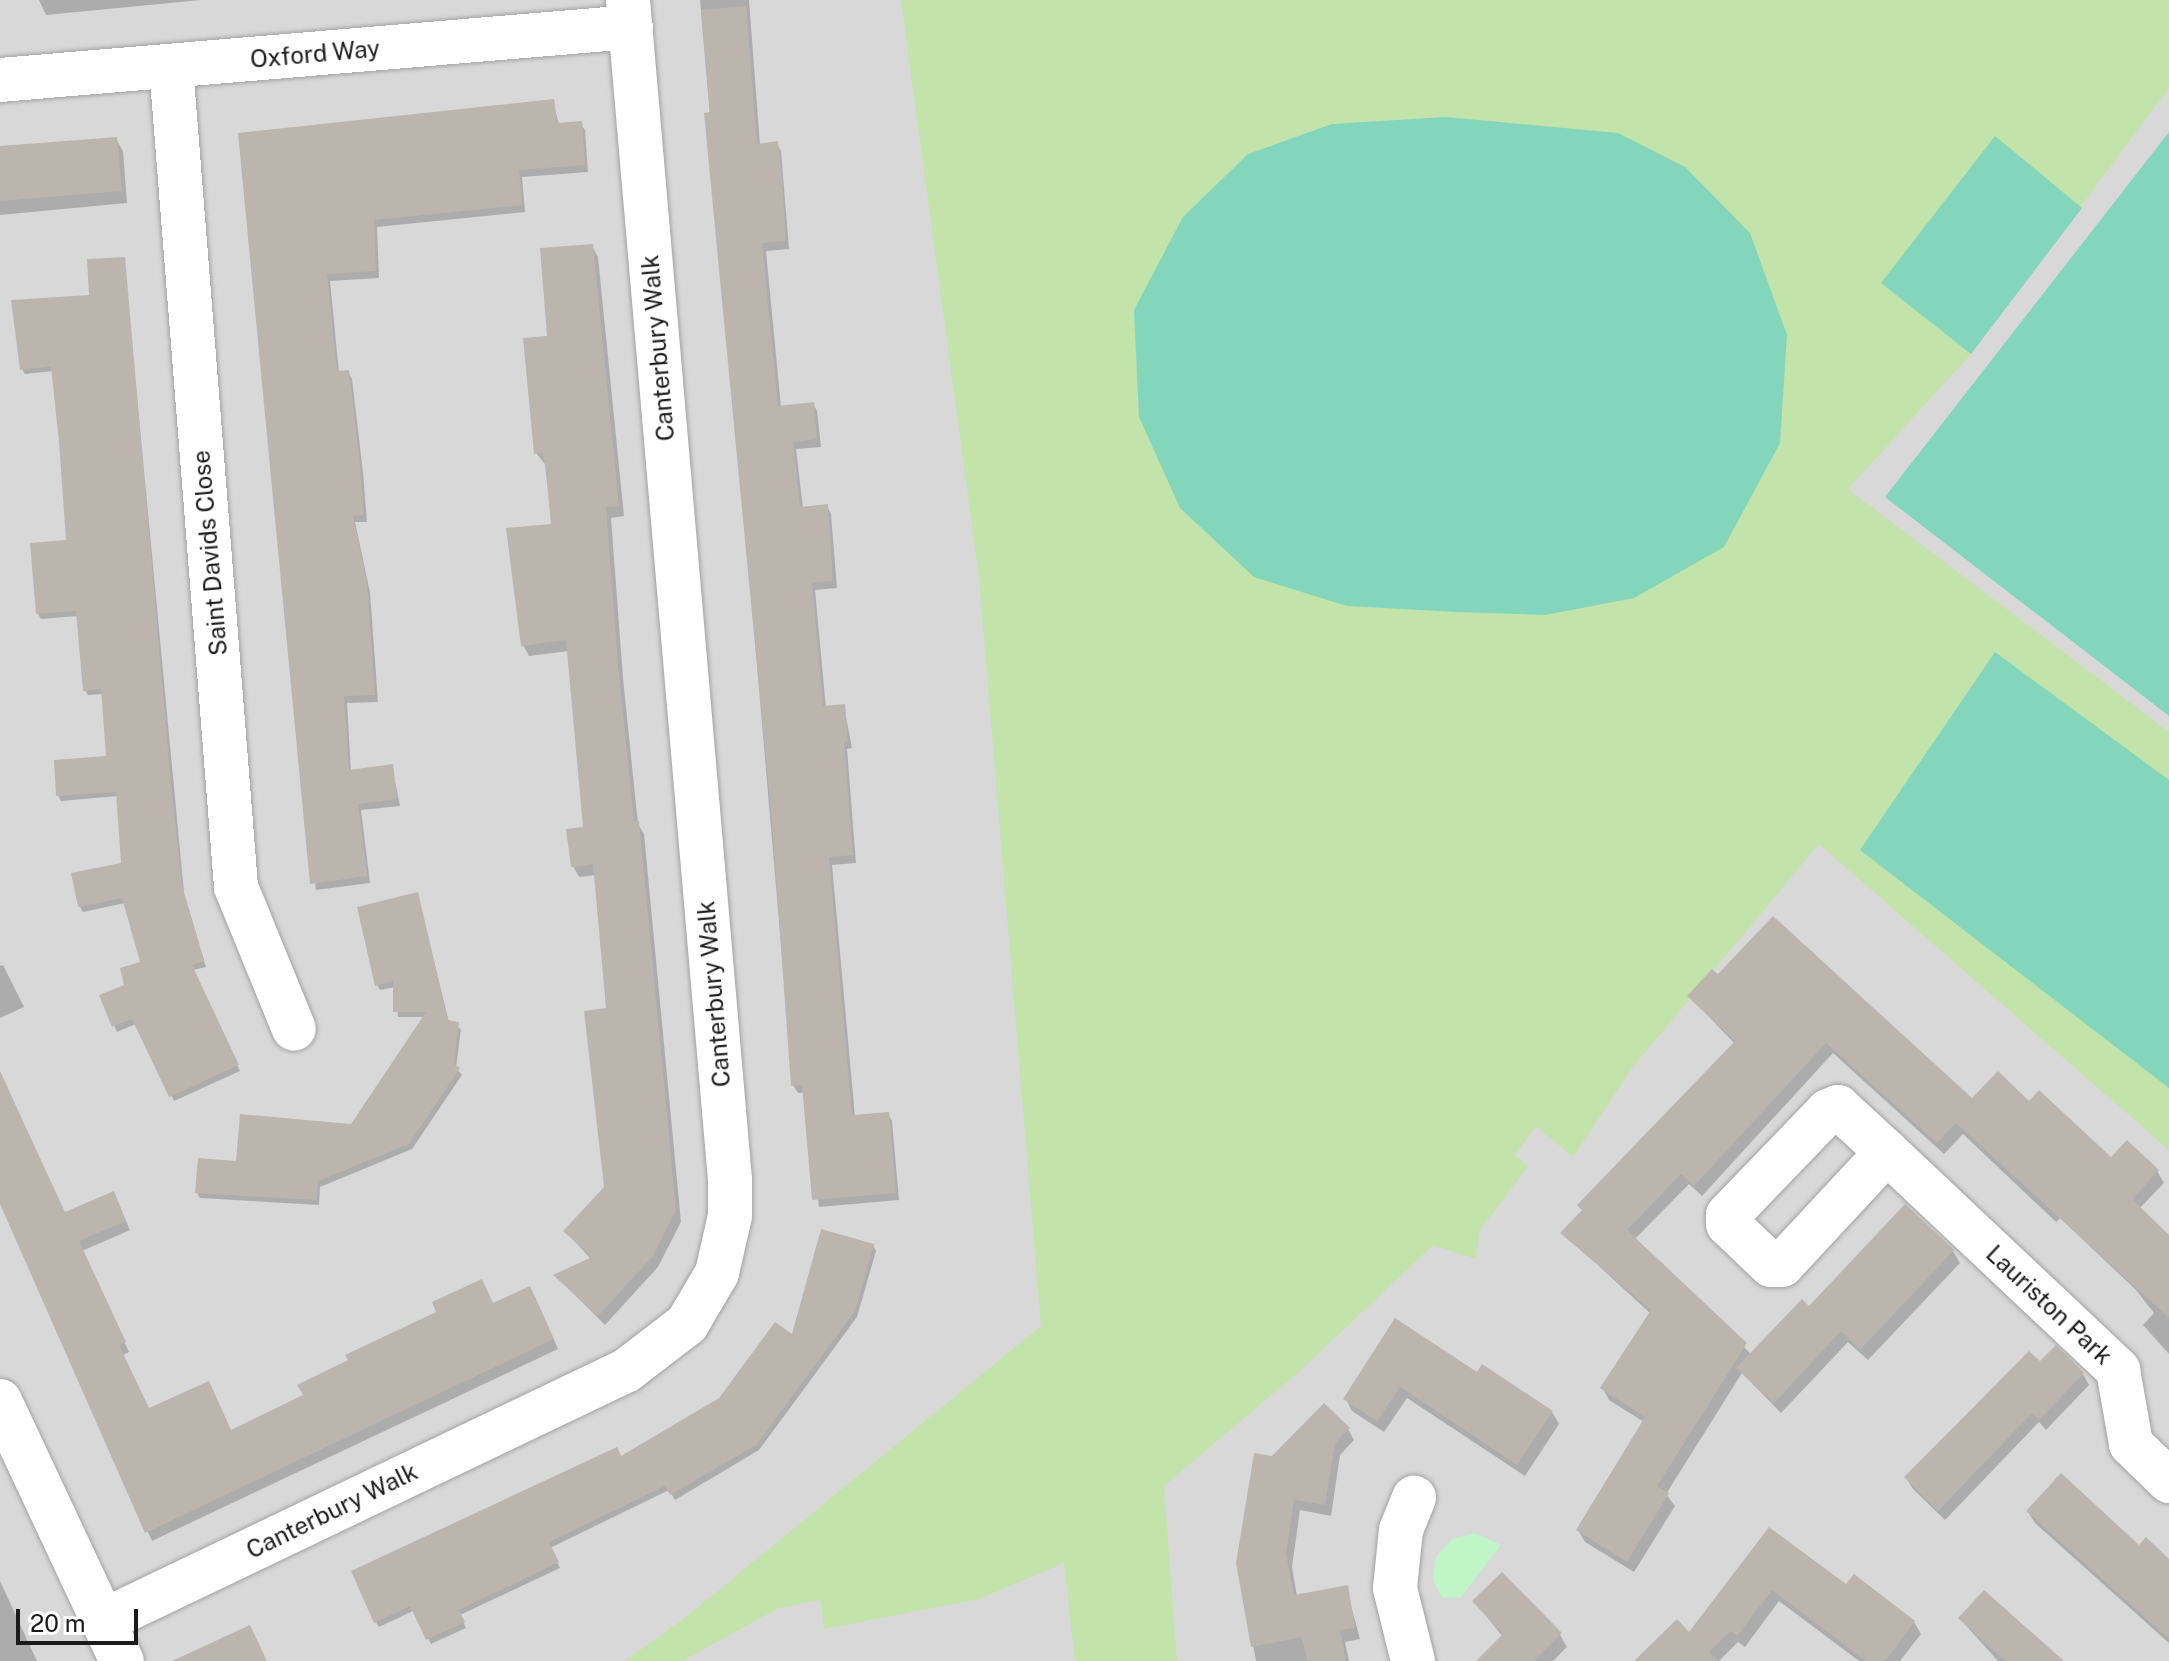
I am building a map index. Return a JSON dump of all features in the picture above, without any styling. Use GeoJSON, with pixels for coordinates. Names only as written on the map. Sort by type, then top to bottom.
{"type":"FeatureCollection","features":[{"type":"Feature","properties":{"kind":"street","name":"Oxford Way"},"geometry":{"type":"LineString","coordinates":[[0,80],[171,66],[629,14]]}},
{"type":"Feature","properties":{"kind":"street","name":"Canterbury Walk"},"geometry":{"type":"LineString","coordinates":[[103,1621],[627,1370],[659,1351],[687,1324],[717,1273],[730,1216],[730,1180],[629,14]]}},
{"type":"Feature","properties":{"kind":"street","name":"Saint Davids Close"},"geometry":{"type":"LineString","coordinates":[[171,66],[236,887],[294,1029]]}},
{"type":"Feature","properties":{"kind":"street","name":"Lauriston Park"},"geometry":{"type":"LineString","coordinates":[[1887,1152],[2118,1370],[2131,1444],[2169,1481]]}},
{"type":"Feature","properties":{"kind":"street"},"geometry":{"type":"LineString","coordinates":[[0,1401],[122,1661]]}},
{"type":"Feature","properties":{"kind":"street"},"geometry":{"type":"LineString","coordinates":[[1413,1661],[1398,1613],[1395,1575],[1401,1530],[1414,1498]]}},
{"type":"Feature","properties":{"kind":"shaded area"},"geometry":{"type":"Polygon","coordinates":[[[0,0],[2169,0],[2169,1661],[0,1661],[0,0]]]}},
{"type":"Feature","properties":{"kind":"green space"},"geometry":{"type":"Polygon","coordinates":[[[901,0],[2169,0],[2169,88],[1971,354],[1848,489],[2169,732],[2169,1150],[1819,844],[1632,1068],[1573,1157],[1536,1126],[1515,1155],[1528,1166],[1480,1230],[1476,1259],[1433,1245],[1301,1370],[1164,1486],[1177,1661],[1075,1661],[1064,1563],[979,1599],[824,1629],[821,1600],[779,1608],[682,1661],[625,1661],[686,1617],[1041,1326],[979,578],[901,0]]]}},
{"type":"Feature","properties":{"kind":"green space"},"geometry":{"type":"Polygon","coordinates":[[[1446,117],[1618,133],[1685,167],[1750,233],[1787,335],[1780,443],[1724,547],[1634,598],[1545,615],[1347,606],[1254,577],[1180,508],[1139,417],[1134,310],[1183,217],[1248,154],[1332,124],[1446,117]]]}},
{"type":"Feature","properties":{"kind":"green space"},"geometry":{"type":"Polygon","coordinates":[[[2169,132],[2169,716],[1885,497],[2169,132]]]}},
{"type":"Feature","properties":{"kind":"green space"},"geometry":{"type":"Polygon","coordinates":[[[1995,136],[2082,208],[1971,354],[1881,283],[1995,136]]]}},
{"type":"Feature","properties":{"kind":"green space"},"geometry":{"type":"Polygon","coordinates":[[[1995,652],[2169,780],[2169,1088],[1860,850],[1995,652]]]}},
{"type":"Feature","properties":{"kind":"green space"},"geometry":{"type":"Polygon","coordinates":[[[1475,1533],[1501,1545],[1461,1597],[1442,1598],[1433,1579],[1436,1557],[1452,1539],[1475,1533]]]}},
{"type":"Feature","properties":{"kind":"building"},"geometry":{"type":"Polygon","coordinates":[[[746,6],[757,144],[778,141],[782,179],[786,241],[762,243],[778,406],[814,402],[817,439],[793,442],[800,507],[828,504],[833,581],[812,583],[823,706],[845,704],[848,741],[844,742],[853,855],[829,857],[852,1115],[889,1112],[896,1193],[812,1200],[802,1085],[791,1086],[772,822],[704,113],[710,112],[701,10],[746,6]]]}},
{"type":"Feature","properties":{"kind":"building"},"geometry":{"type":"Polygon","coordinates":[[[554,99],[557,123],[582,121],[585,165],[519,170],[522,205],[374,220],[376,271],[327,274],[337,371],[349,370],[360,463],[364,515],[353,516],[367,583],[375,695],[344,696],[349,770],[393,764],[397,799],[358,804],[367,876],[310,884],[238,133],[554,99]]]}},
{"type":"Feature","properties":{"kind":"building"},"geometry":{"type":"Polygon","coordinates":[[[117,137],[122,191],[0,201],[0,146],[117,137]]]}},
{"type":"Feature","properties":{"kind":"building"},"geometry":{"type":"Polygon","coordinates":[[[593,244],[619,506],[606,507],[618,666],[634,821],[639,821],[676,1210],[653,1256],[598,1316],[553,1275],[592,1257],[563,1231],[604,1187],[584,1011],[606,1008],[593,864],[571,867],[566,829],[583,827],[566,640],[521,646],[506,528],[551,524],[545,463],[542,453],[534,454],[523,338],[547,336],[540,248],[593,244]]]}},
{"type":"Feature","properties":{"kind":"building"},"geometry":{"type":"Polygon","coordinates":[[[125,257],[182,886],[204,961],[192,965],[239,1065],[169,1097],[132,1019],[112,1027],[99,995],[124,985],[120,968],[140,962],[122,898],[78,907],[71,873],[121,863],[116,792],[56,796],[54,760],[106,756],[101,689],[83,691],[76,611],[36,614],[30,543],[66,540],[59,442],[51,366],[20,370],[11,300],[89,295],[87,259],[125,257]]]}},
{"type":"Feature","properties":{"kind":"building"},"geometry":{"type":"Polygon","coordinates":[[[418,892],[448,1020],[459,1022],[454,1064],[460,1068],[409,1144],[318,1181],[317,1200],[195,1193],[198,1158],[236,1161],[240,1114],[351,1124],[426,1012],[393,1012],[393,981],[375,986],[357,907],[418,892]]]}},
{"type":"Feature","properties":{"kind":"building"},"geometry":{"type":"Polygon","coordinates":[[[1773,916],[1972,1098],[1998,1071],[2029,1101],[2039,1090],[2111,1157],[2127,1140],[2159,1170],[2132,1199],[2169,1235],[2169,1318],[1956,1123],[1937,1143],[1826,1043],[1694,1186],[1681,1174],[1627,1230],[1747,1343],[1657,1486],[1669,1493],[1627,1562],[1576,1530],[1645,1417],[1600,1388],[1651,1310],[1560,1233],[1582,1210],[1577,1205],[1735,1041],[1687,996],[1712,969],[1718,974],[1773,916]]]}},
{"type":"Feature","properties":{"kind":"building"},"geometry":{"type":"Polygon","coordinates":[[[0,1072],[65,1212],[114,1191],[126,1221],[79,1241],[126,1342],[119,1345],[149,1408],[209,1381],[231,1430],[303,1395],[297,1385],[348,1360],[345,1355],[436,1312],[432,1302],[482,1279],[493,1303],[530,1286],[554,1339],[145,1533],[0,1204],[0,1072]]]}},
{"type":"Feature","properties":{"kind":"building"},"geometry":{"type":"Polygon","coordinates":[[[1905,1204],[1954,1250],[1860,1350],[1841,1331],[1774,1403],[1736,1368],[1802,1299],[1809,1306],[1905,1204]]]}},
{"type":"Feature","properties":{"kind":"building"},"geometry":{"type":"Polygon","coordinates":[[[821,1229],[874,1244],[855,1311],[756,1445],[670,1495],[665,1486],[549,1542],[559,1562],[459,1610],[465,1622],[426,1640],[410,1606],[374,1623],[351,1571],[617,1447],[621,1456],[719,1398],[775,1322],[792,1334],[821,1229]]]}},
{"type":"Feature","properties":{"kind":"building"},"geometry":{"type":"Polygon","coordinates":[[[1395,1318],[1477,1372],[1482,1364],[1553,1411],[1517,1465],[1400,1387],[1377,1421],[1343,1399],[1395,1318]]]}},
{"type":"Feature","properties":{"kind":"building"},"geometry":{"type":"Polygon","coordinates":[[[2056,1345],[2084,1373],[2039,1420],[2032,1413],[1938,1511],[1904,1477],[2029,1351],[2040,1361],[2056,1345]]]}},
{"type":"Feature","properties":{"kind":"building"},"geometry":{"type":"Polygon","coordinates":[[[1324,1403],[1350,1428],[1335,1443],[1325,1505],[1294,1500],[1286,1554],[1294,1595],[1348,1585],[1355,1628],[1340,1630],[1346,1661],[1307,1661],[1302,1637],[1251,1647],[1236,1563],[1254,1453],[1272,1456],[1324,1403]]]}},
{"type":"Feature","properties":{"kind":"building"},"geometry":{"type":"Polygon","coordinates":[[[2061,1473],[2139,1545],[2146,1537],[2169,1559],[2169,1639],[2026,1511],[2061,1473]]]}},
{"type":"Feature","properties":{"kind":"building"},"geometry":{"type":"Polygon","coordinates":[[[1769,1527],[1846,1584],[1854,1574],[1915,1621],[1885,1661],[1866,1661],[1772,1590],[1737,1636],[1731,1631],[1709,1652],[1718,1661],[1634,1661],[1677,1619],[1689,1632],[1769,1527]]]}},
{"type":"Feature","properties":{"kind":"building"},"geometry":{"type":"Polygon","coordinates":[[[1502,1572],[1562,1633],[1534,1661],[1476,1661],[1503,1634],[1472,1601],[1502,1572]]]}},
{"type":"Feature","properties":{"kind":"building"},"geometry":{"type":"Polygon","coordinates":[[[1984,1590],[2064,1661],[2005,1661],[1958,1618],[1984,1590]]]}},
{"type":"Feature","properties":{"kind":"building"},"geometry":{"type":"Polygon","coordinates":[[[250,1625],[267,1661],[172,1661],[250,1625]]]}}]}
